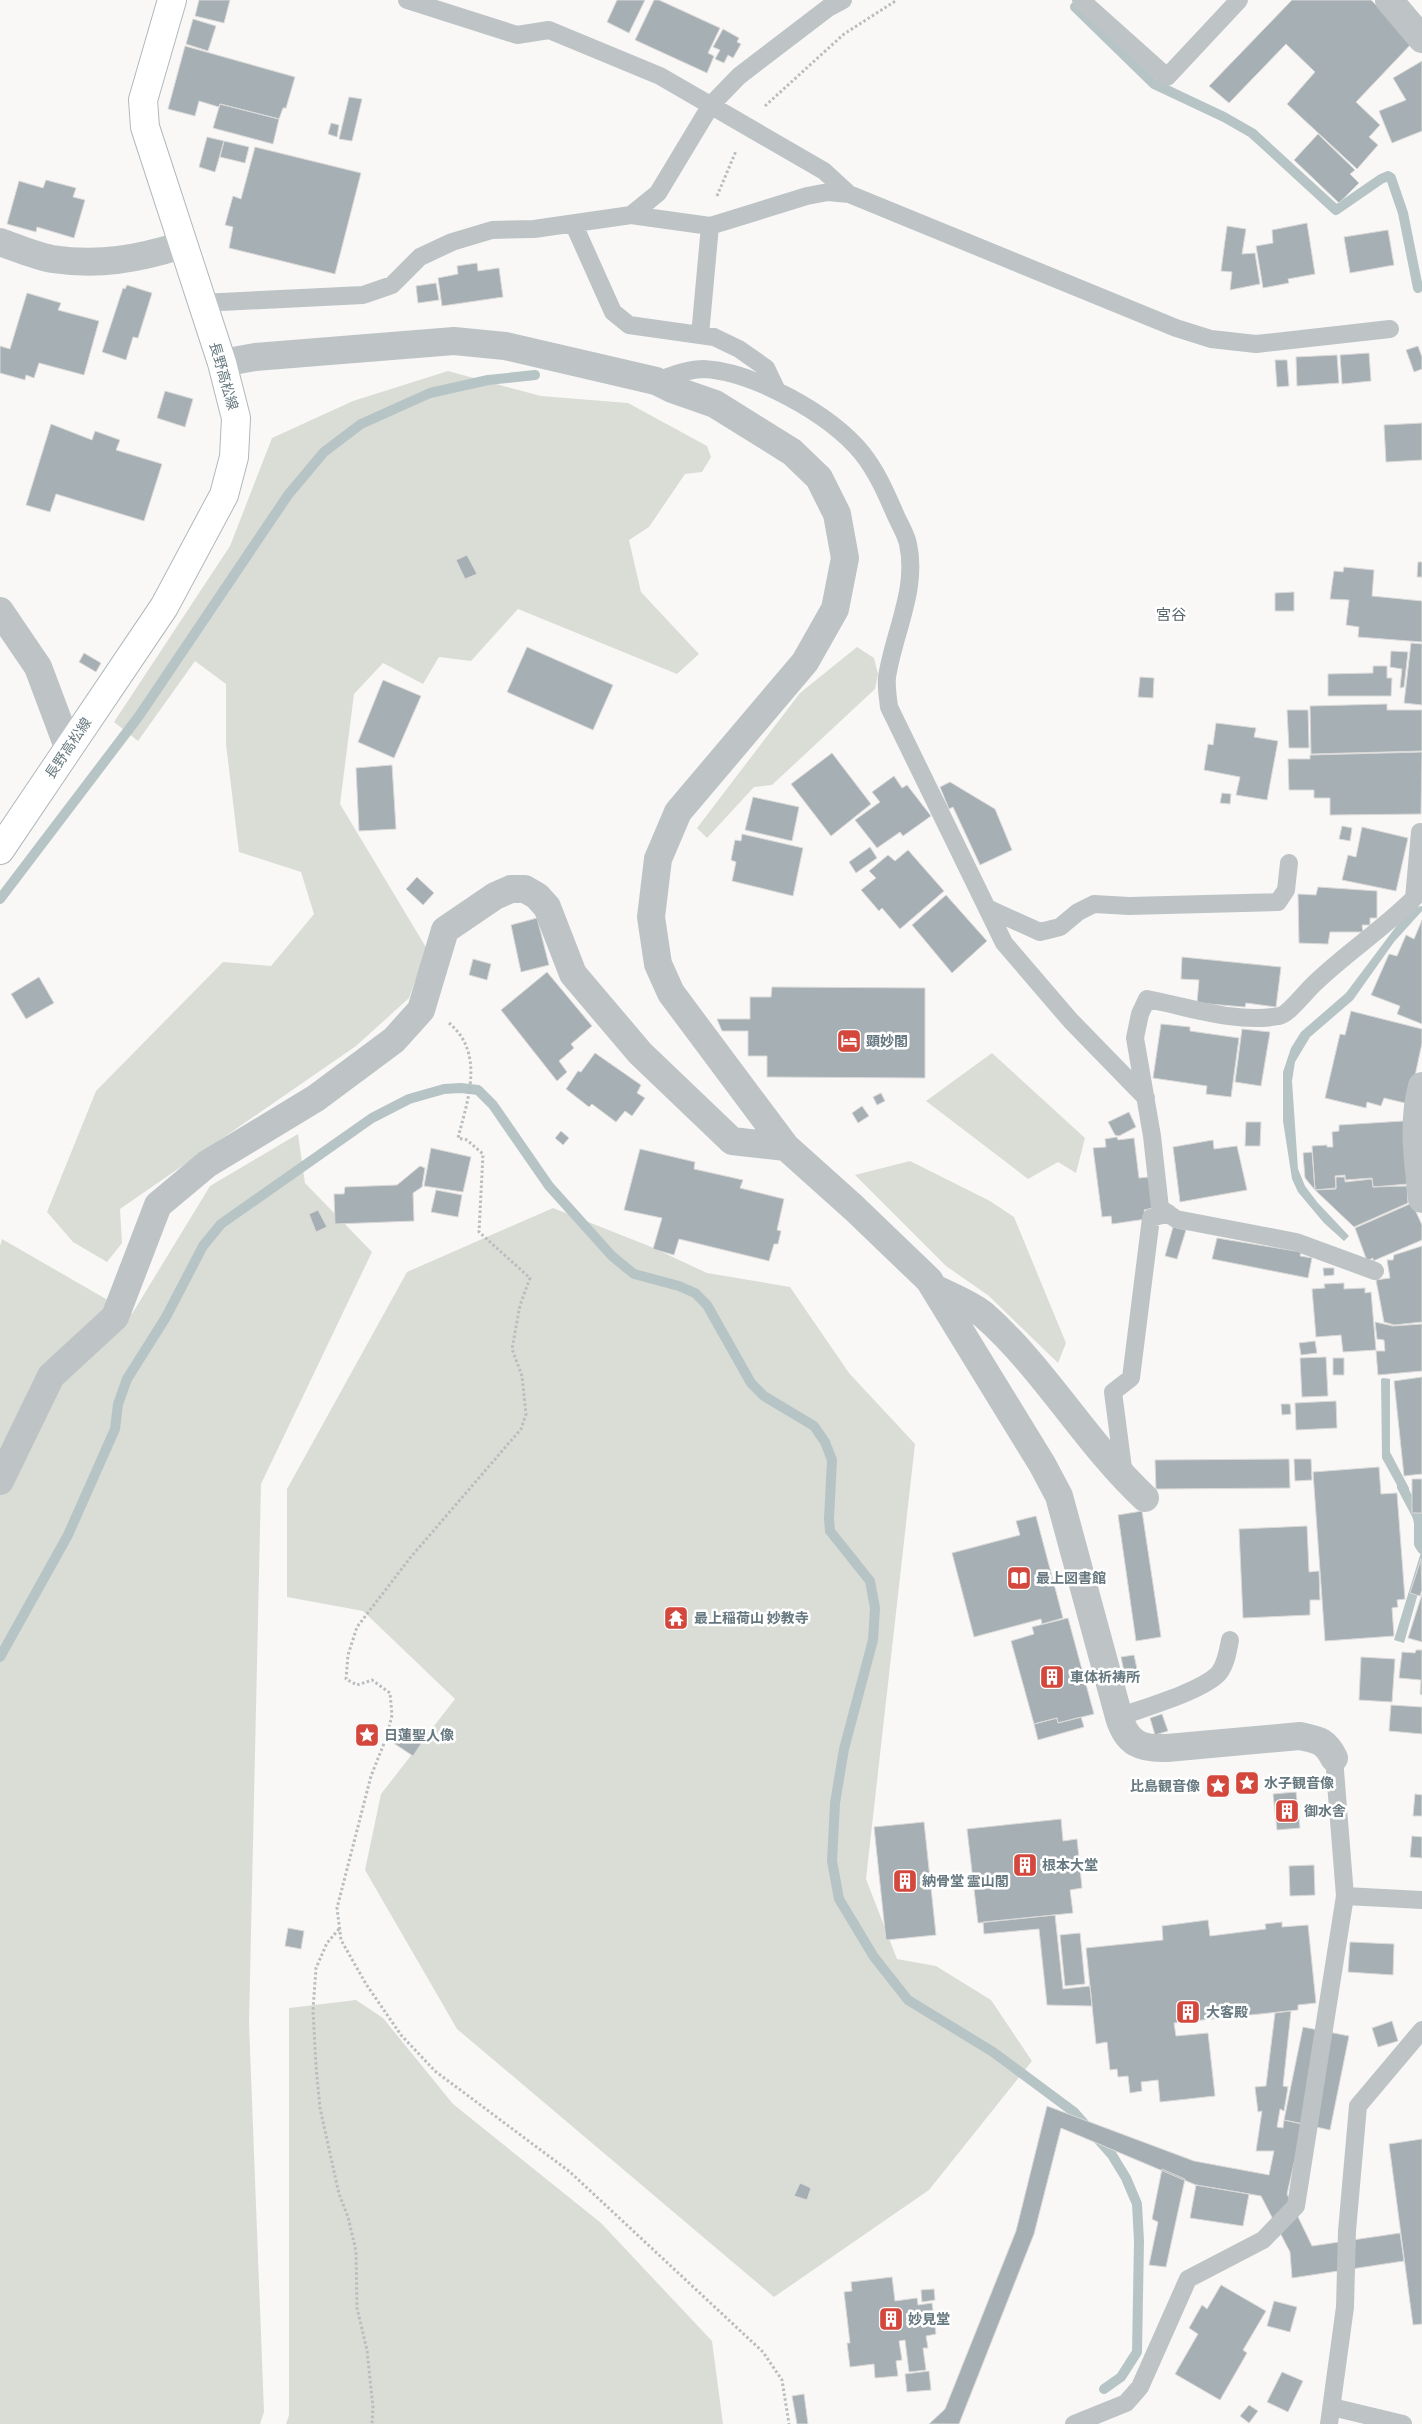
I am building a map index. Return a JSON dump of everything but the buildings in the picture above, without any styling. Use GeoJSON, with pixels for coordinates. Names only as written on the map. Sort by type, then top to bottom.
{"type":"FeatureCollection","features":[{"type":"Feature","properties":{"kind":"main road","name":"長野高松線"},"geometry":{"type":"LineString","coordinates":[[0,850],[164,607],[224,495],[234,457],[236,418],[222,363],[145,127],[143,100],[172,0]]}},
{"type":"Feature","properties":{"kind":"street"},"geometry":{"type":"LineString","coordinates":[[1389,0],[1422,39]]}},
{"type":"Feature","properties":{"kind":"street"},"geometry":{"type":"LineString","coordinates":[[0,242],[51,259],[100,262],[141,258],[182,245]]}},
{"type":"Feature","properties":{"kind":"street"},"geometry":{"type":"LineString","coordinates":[[222,363],[255,357],[454,341],[504,346],[656,381],[672,389],[715,404],[792,452],[819,478],[838,514],[845,558],[835,609],[805,662],[678,812],[658,859],[651,917],[658,964],[671,993],[786,1147],[854,1208],[928,1280],[1042,1464],[1059,1496],[1119,1717],[1129,1739],[1139,1745],[1153,1748],[1300,1736],[1318,1740],[1328,1746],[1334,1758]]}},
{"type":"Feature","properties":{"kind":"street"},"geometry":{"type":"LineString","coordinates":[[0,611],[38,667],[68,747]]}},
{"type":"Feature","properties":{"kind":"street"},"geometry":{"type":"LineString","coordinates":[[0,1481],[51,1376],[115,1317],[158,1205],[207,1164],[316,1098],[394,1040],[421,1010],[444,930],[495,896],[511,889],[525,889],[537,896],[547,907],[573,974],[640,1053],[732,1141],[786,1147]]}},
{"type":"Feature","properties":{"kind":"street"},"geometry":{"type":"LineString","coordinates":[[1422,1086],[1418,1100],[1416,1147],[1422,1199]]}},
{"type":"Feature","properties":{"kind":"street"},"geometry":{"type":"LineString","coordinates":[[933,1287],[983,1314],[1040,1374],[1124,1478],[1145,1498]]}},
{"type":"Feature","properties":{"kind":"lane"},"geometry":{"type":"LineString","coordinates":[[407,0],[517,35],[549,30],[660,76],[824,170],[849,194]]}},
{"type":"Feature","properties":{"kind":"lane"},"geometry":{"type":"LineString","coordinates":[[632,215],[658,193],[712,105],[740,76],[828,8],[843,0]]}},
{"type":"Feature","properties":{"kind":"lane"},"geometry":{"type":"LineString","coordinates":[[1081,0],[1167,77],[1239,0]]}},
{"type":"Feature","properties":{"kind":"lane"},"geometry":{"type":"LineString","coordinates":[[202,303],[363,295],[392,285],[420,257],[452,242],[492,230],[534,229],[574,225],[632,215],[710,226],[807,196],[828,192],[849,194],[1176,328],[1211,339],[1256,344],[1390,329]]}},
{"type":"Feature","properties":{"kind":"lane"},"geometry":{"type":"LineString","coordinates":[[574,225],[614,312],[629,325],[658,331],[714,337],[746,354],[766,368],[777,391]]}},
{"type":"Feature","properties":{"kind":"lane"},"geometry":{"type":"LineString","coordinates":[[700,335],[710,226]]}},
{"type":"Feature","properties":{"kind":"lane"},"geometry":{"type":"LineString","coordinates":[[656,381],[685,372],[703,369],[732,374],[777,391],[821,416],[861,452],[881,480],[908,543],[911,584],[895,639],[887,680],[889,707],[1004,943],[1070,1022],[1146,1098]]}},
{"type":"Feature","properties":{"kind":"lane"},"geometry":{"type":"LineString","coordinates":[[1375,1271],[1296,1242],[1176,1219],[1160,1208],[1146,1098],[1135,1038],[1140,1014],[1147,999],[1234,1016],[1260,1019],[1282,1016],[1316,982],[1383,927],[1414,898],[1420,832]]}},
{"type":"Feature","properties":{"kind":"lane"},"geometry":{"type":"LineString","coordinates":[[987,908],[1040,932],[1060,927],[1078,912],[1094,904],[1129,906],[1278,902],[1286,890],[1289,863]]}},
{"type":"Feature","properties":{"kind":"lane"},"geometry":{"type":"LineString","coordinates":[[1124,1478],[1113,1392],[1131,1378],[1151,1218],[1168,1213]]}},
{"type":"Feature","properties":{"kind":"lane"},"geometry":{"type":"LineString","coordinates":[[1119,1717],[1200,1686],[1219,1673],[1228,1655],[1230,1640]]}},
{"type":"Feature","properties":{"kind":"lane"},"geometry":{"type":"LineString","coordinates":[[1074,2424],[1126,2403],[1140,2387],[1188,2279],[1263,2240],[1296,2206],[1345,1896],[1334,1758]]}},
{"type":"Feature","properties":{"kind":"lane"},"geometry":{"type":"LineString","coordinates":[[1345,1896],[1422,1900]]}},
{"type":"Feature","properties":{"kind":"lane"},"geometry":{"type":"LineString","coordinates":[[1402,2424],[1330,2415],[1345,2307],[1347,2231],[1358,2106],[1422,2030]]}},
{"type":"Feature","properties":{"kind":"path"},"geometry":{"type":"LineString","coordinates":[[710,226],[714,201],[736,149],[766,104],[844,34],[897,0]]}},
{"type":"Feature","properties":{"kind":"path"},"geometry":{"type":"LineString","coordinates":[[424,1002],[458,1030],[469,1054],[472,1080],[458,1138],[467,1140],[483,1154],[479,1232],[530,1278],[520,1305],[512,1349],[522,1376],[526,1414],[521,1429],[410,1558],[358,1627],[348,1655],[346,1679],[357,1685],[372,1680],[390,1692],[392,1715],[371,1776],[337,1908],[341,1940],[366,1984],[401,2035],[435,2072],[570,2172],[763,2352],[782,2380],[789,2424]]}},
{"type":"Feature","properties":{"kind":"path"},"geometry":{"type":"LineString","coordinates":[[339,1928],[327,1943],[316,1968],[313,2010],[316,2066],[320,2108],[339,2194],[348,2217],[356,2251],[357,2308],[367,2350],[374,2408],[372,2424]]}},
{"type":"Feature","properties":{"kind":"shaded area"},"geometry":{"type":"Polygon","coordinates":[[[448,371],[541,396],[628,403],[707,446],[711,457],[702,472],[685,474],[649,527],[629,540],[641,592],[699,654],[677,674],[518,609],[471,661],[439,657],[423,684],[383,663],[354,694],[340,804],[427,949],[409,998],[356,1046],[120,1209],[122,1243],[107,1262],[73,1242],[47,1212],[96,1091],[223,962],[271,966],[314,914],[301,872],[239,852],[226,744],[226,684],[195,661],[138,741],[114,722],[230,546],[272,438],[353,401],[448,371]]]}},
{"type":"Feature","properties":{"kind":"shaded area"},"geometry":{"type":"Polygon","coordinates":[[[857,647],[874,658],[878,674],[875,689],[772,785],[754,787],[707,838],[697,828],[800,693],[857,647]]]}},
{"type":"Feature","properties":{"kind":"shaded area"},"geometry":{"type":"Polygon","coordinates":[[[1422,906],[1422,911],[1394,942],[1353,1000],[1310,1037],[1295,1062],[1292,1081],[1298,1169],[1305,1186],[1317,1202],[1349,1236],[1344,1241],[1324,1223],[1298,1192],[1292,1179],[1283,1121],[1283,1072],[1291,1048],[1301,1032],[1346,993],[1401,920],[1415,907],[1422,906]]]}},
{"type":"Feature","properties":{"kind":"shaded area"},"geometry":{"type":"Polygon","coordinates":[[[992,1053],[1085,1138],[1076,1173],[1058,1162],[1028,1179],[926,1101],[992,1053]]]}},
{"type":"Feature","properties":{"kind":"shaded area"},"geometry":{"type":"Polygon","coordinates":[[[298,1134],[305,1183],[372,1252],[261,1484],[249,2023],[264,2412],[260,2424],[0,2424],[0,1246],[2,1239],[132,1314],[210,1186],[298,1134]]]}},
{"type":"Feature","properties":{"kind":"shaded area"},"geometry":{"type":"Polygon","coordinates":[[[910,1161],[990,1201],[1014,1217],[1066,1343],[1058,1363],[989,1296],[946,1266],[855,1175],[910,1161]]]}},
{"type":"Feature","properties":{"kind":"shaded area"},"geometry":{"type":"Polygon","coordinates":[[[553,1208],[649,1246],[707,1273],[790,1287],[849,1373],[915,1444],[866,1879],[897,1959],[936,1966],[991,2000],[1032,2061],[929,2190],[774,2297],[457,2029],[365,1870],[381,1794],[455,1699],[363,1611],[287,1597],[287,1489],[407,1272],[553,1208]]]}},
{"type":"Feature","properties":{"kind":"shaded area"},"geometry":{"type":"Polygon","coordinates":[[[1381,1379],[1390,1379],[1390,1452],[1409,1488],[1409,1507],[1382,1458],[1381,1379]]]}},
{"type":"Feature","properties":{"kind":"shaded area"},"geometry":{"type":"Polygon","coordinates":[[[1412,1515],[1422,1515],[1422,1579],[1404,1643],[1394,1640],[1421,1552],[1412,1515]]]}},
{"type":"Feature","properties":{"kind":"shaded area"},"geometry":{"type":"Polygon","coordinates":[[[356,2000],[383,2018],[453,2104],[601,2223],[712,2341],[723,2424],[286,2424],[289,2415],[289,2008],[356,2000]]]}},
{"type":"Feature","properties":{"kind":"waterway"},"geometry":{"type":"LineString","coordinates":[[1075,7],[1154,84],[1224,117],[1252,133],[1336,210],[1381,179],[1388,176],[1391,178],[1403,213],[1418,288]]}},
{"type":"Feature","properties":{"kind":"waterway"},"geometry":{"type":"LineString","coordinates":[[0,899],[139,716],[288,495],[324,452],[361,424],[430,393],[488,380],[535,375]]}},
{"type":"Feature","properties":{"kind":"waterway"},"geometry":{"type":"LineString","coordinates":[[0,1657],[68,1535],[115,1429],[118,1404],[127,1379],[166,1317],[203,1246],[221,1224],[372,1118],[409,1099],[444,1089],[478,1090],[493,1105],[549,1186],[612,1256],[634,1274],[679,1286],[695,1293],[707,1305],[751,1383],[764,1396],[814,1426],[825,1442],[832,1460],[830,1531],[870,1581],[875,1608],[873,1640],[844,1749],[835,1803],[832,1861],[839,1899],[874,1957],[908,2000],[993,2052],[1074,2112],[1112,2155],[1126,2178],[1137,2204],[1139,2241],[1137,2352],[1121,2377],[1104,2389]]}},
{"type":"Feature","properties":{"kind":"waterway"},"geometry":{"type":"LineString","coordinates":[[1402,1487],[1419,1519],[1419,1544],[1422,1549]]}},
{"type":"Feature","properties":{"kind":"place","name":"顕妙閣"},"geometry":{"type":"Point","coordinates":[849,1041]}},
{"type":"Feature","properties":{"kind":"place","name":"最上図書館"},"geometry":{"type":"Point","coordinates":[1019,1578]}},
{"type":"Feature","properties":{"kind":"place","name":"最上稲荷山 妙教寺"},"geometry":{"type":"Point","coordinates":[676,1618]}},
{"type":"Feature","properties":{"kind":"place","name":"車体祈祷所"},"geometry":{"type":"Point","coordinates":[1052,1677]}},
{"type":"Feature","properties":{"kind":"place","name":"日蓮聖人像"},"geometry":{"type":"Point","coordinates":[367,1735]}},
{"type":"Feature","properties":{"kind":"place","name":"水子観音像"},"geometry":{"type":"Point","coordinates":[1247,1783]}},
{"type":"Feature","properties":{"kind":"place","name":"比島観音像"},"geometry":{"type":"Point","coordinates":[1218,1786]}},
{"type":"Feature","properties":{"kind":"place","name":"御水舎"},"geometry":{"type":"Point","coordinates":[1287,1811]}},
{"type":"Feature","properties":{"kind":"place","name":"根本大堂"},"geometry":{"type":"Point","coordinates":[1025,1865]}},
{"type":"Feature","properties":{"kind":"place","name":"納骨堂 霊山閣"},"geometry":{"type":"Point","coordinates":[905,1881]}},
{"type":"Feature","properties":{"kind":"place","name":"大客殿"},"geometry":{"type":"Point","coordinates":[1188,2012]}},
{"type":"Feature","properties":{"kind":"place","name":"妙見堂"},"geometry":{"type":"Point","coordinates":[891,2319]}},
{"type":"Feature","properties":{"kind":"district","name":"宮谷"},"geometry":{"type":"Point","coordinates":[1171,615]}}]}
